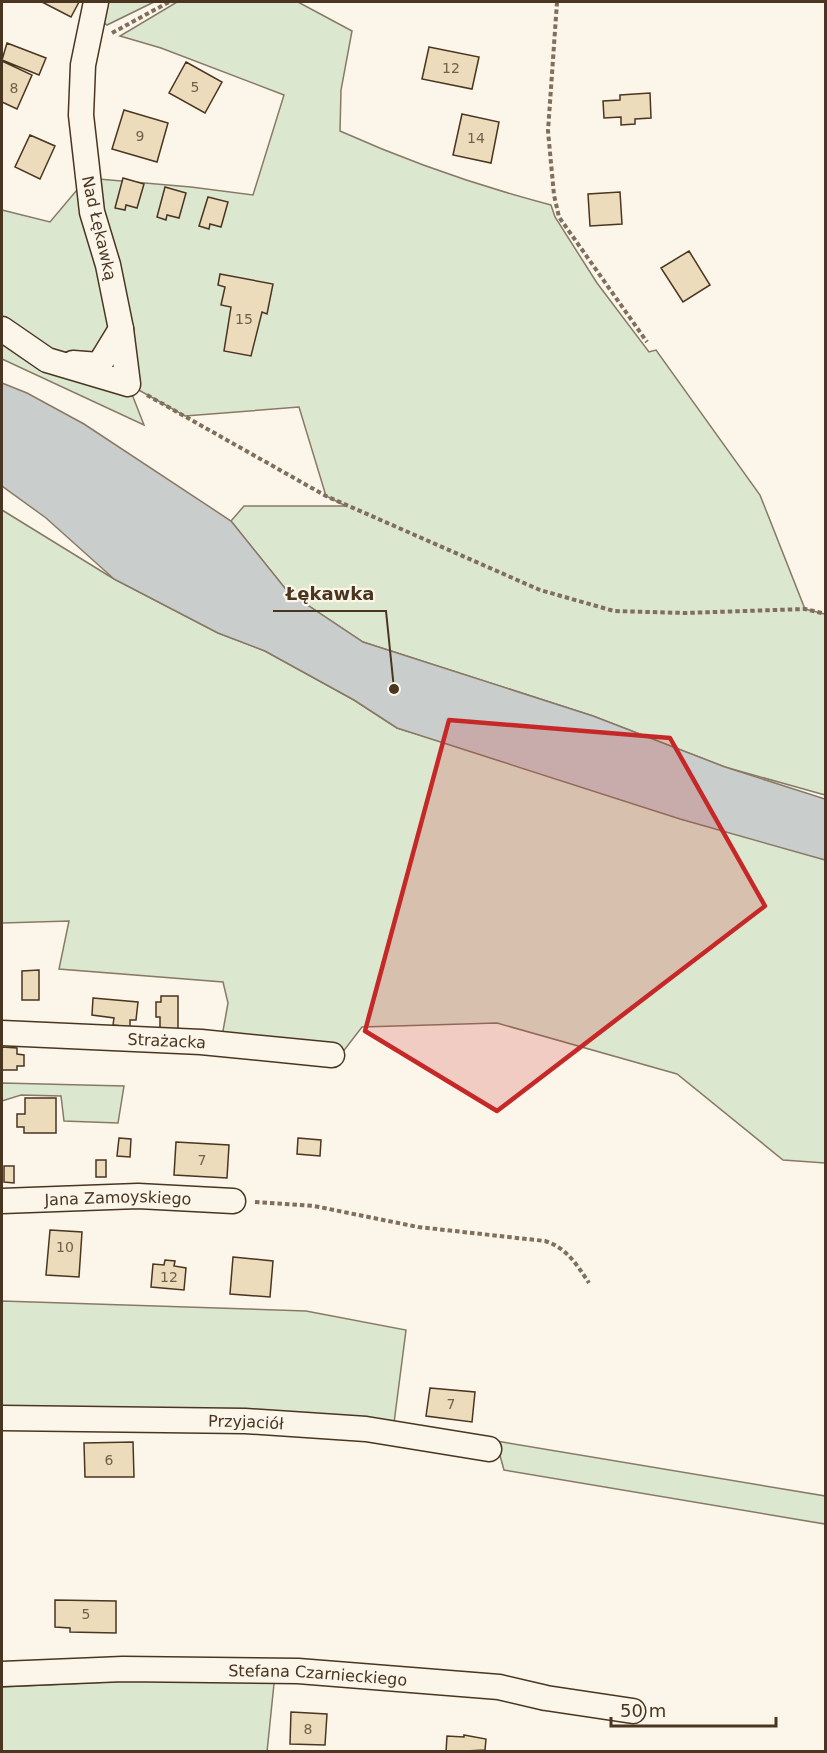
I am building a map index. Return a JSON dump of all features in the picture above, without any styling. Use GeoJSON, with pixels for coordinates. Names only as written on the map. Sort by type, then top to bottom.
{"type":"FeatureCollection","features":[{"type":"Feature","properties":{"kind":"street","name":"Nad Łękawką"},"geometry":{"type":"LineString","coordinates":[[96,2],[83,65],[81,116],[87,178],[121,329],[128,384]]}},
{"type":"Feature","properties":{"kind":"street"},"geometry":{"type":"LineString","coordinates":[[2,329],[47,360],[128,384]]}},
{"type":"Feature","properties":{"kind":"street"},"geometry":{"type":"LineString","coordinates":[[47,360],[99,365],[121,329]]}},
{"type":"Feature","properties":{"kind":"street","name":"Strażacka"},"geometry":{"type":"LineString","coordinates":[[2,1033],[201,1042],[332,1055]]}},
{"type":"Feature","properties":{"kind":"street","name":"Jana Zamoyskiego"},"geometry":{"type":"LineString","coordinates":[[2,1201],[138,1196],[233,1201]]}},
{"type":"Feature","properties":{"kind":"street","name":"Przyjaciół"},"geometry":{"type":"LineString","coordinates":[[2,1418],[267,1422],[366,1429],[489,1449]]}},
{"type":"Feature","properties":{"kind":"street","name":"Stefana Czarnieckiego"},"geometry":{"type":"LineString","coordinates":[[2,1674],[134,1669],[298,1671],[499,1687],[546,1698],[633,1711]]}},
{"type":"Feature","properties":{"kind":"path"},"geometry":{"type":"LineString","coordinates":[[88,37],[117,32],[169,2]]}},
{"type":"Feature","properties":{"kind":"path"},"geometry":{"type":"LineString","coordinates":[[557,2],[548,131],[554,195],[559,217],[647,342]]}},
{"type":"Feature","properties":{"kind":"path"},"geometry":{"type":"LineString","coordinates":[[128,384],[326,496],[540,590],[614,611],[685,613],[805,609],[825,614]]}},
{"type":"Feature","properties":{"kind":"path"},"geometry":{"type":"LineString","coordinates":[[233,1201],[314,1206],[418,1227],[545,1241],[557,1245],[573,1258],[589,1283]]}},
{"type":"Feature","properties":{"kind":"highlighted area"},"geometry":{"type":"Polygon","coordinates":[[[449,720],[670,738],[765,906],[497,1111],[365,1031],[449,720]]]}},
{"type":"Feature","properties":{"kind":"green space"},"geometry":{"type":"Polygon","coordinates":[[[103,2],[154,2],[107,25],[99,19],[103,2]]]}},
{"type":"Feature","properties":{"kind":"green space"},"geometry":{"type":"Polygon","coordinates":[[[177,2],[298,2],[352,31],[341,90],[340,131],[444,172],[551,205],[555,217],[597,283],[649,352],[656,350],[760,495],[805,609],[825,614],[825,795],[725,767],[593,716],[363,642],[288,592],[231,521],[244,506],[346,506],[326,496],[299,407],[185,416],[128,384],[144,425],[2,359],[2,210],[50,222],[87,178],[253,195],[284,95],[161,48],[120,36],[177,2]]]}},
{"type":"Feature","properties":{"kind":"green space"},"geometry":{"type":"Polygon","coordinates":[[[2,510],[114,579],[218,633],[265,651],[354,700],[397,728],[825,859],[825,1163],[783,1160],[677,1074],[497,1023],[362,1027],[342,1053],[221,1042],[228,1003],[223,982],[59,969],[69,921],[2,923],[2,510]]]}},
{"type":"Feature","properties":{"kind":"green space"},"geometry":{"type":"Polygon","coordinates":[[[2,1083],[124,1086],[118,1123],[64,1121],[61,1096],[21,1095],[2,1101],[2,1083]]]}},
{"type":"Feature","properties":{"kind":"green space"},"geometry":{"type":"Polygon","coordinates":[[[2,1301],[306,1311],[406,1330],[394,1423],[2,1414],[2,1301]]]}},
{"type":"Feature","properties":{"kind":"green space"},"geometry":{"type":"Polygon","coordinates":[[[496,1441],[825,1496],[825,1524],[504,1470],[496,1441]]]}},
{"type":"Feature","properties":{"kind":"green space"},"geometry":{"type":"Polygon","coordinates":[[[275,1674],[267,1752],[2,1751],[2,1687],[275,1674]]]}},
{"type":"Feature","properties":{"kind":"shaded area"},"geometry":{"type":"Polygon","coordinates":[[[2,383],[27,393],[84,424],[231,521],[288,592],[363,642],[593,716],[725,767],[825,799],[825,860],[680,819],[397,728],[354,700],[265,651],[218,633],[114,579],[46,518],[2,486],[2,383]]]}},
{"type":"Feature","properties":{"kind":"building"},"geometry":{"type":"Polygon","coordinates":[[[42,2],[79,2],[71,17],[42,2]]]}},
{"type":"Feature","properties":{"kind":"building"},"geometry":{"type":"Polygon","coordinates":[[[7,43],[46,58],[39,75],[2,60],[7,43]]]}},
{"type":"Feature","properties":{"kind":"building"},"geometry":{"type":"Polygon","coordinates":[[[429,47],[479,57],[472,89],[422,79],[429,47]]]}},
{"type":"Feature","properties":{"kind":"building"},"geometry":{"type":"Polygon","coordinates":[[[2,61],[32,75],[17,109],[2,102],[2,61]]]}},
{"type":"Feature","properties":{"kind":"building"},"geometry":{"type":"Polygon","coordinates":[[[186,62],[222,82],[205,113],[169,93],[186,62]]]}},
{"type":"Feature","properties":{"kind":"building"},"geometry":{"type":"Polygon","coordinates":[[[650,93],[651,118],[635,119],[635,124],[621,125],[621,117],[604,118],[603,101],[620,100],[620,95],[650,93]]]}},
{"type":"Feature","properties":{"kind":"building"},"geometry":{"type":"Polygon","coordinates":[[[124,110],[168,123],[157,162],[112,149],[124,110]]]}},
{"type":"Feature","properties":{"kind":"building"},"geometry":{"type":"Polygon","coordinates":[[[462,114],[499,122],[491,163],[453,155],[462,114]]]}},
{"type":"Feature","properties":{"kind":"building"},"geometry":{"type":"Polygon","coordinates":[[[30,135],[55,146],[40,179],[15,167],[30,135]]]}},
{"type":"Feature","properties":{"kind":"building"},"geometry":{"type":"Polygon","coordinates":[[[123,178],[144,184],[137,208],[126,205],[125,210],[115,208],[123,178]]]}},
{"type":"Feature","properties":{"kind":"building"},"geometry":{"type":"Polygon","coordinates":[[[165,187],[186,193],[179,218],[167,215],[166,220],[157,217],[165,187]]]}},
{"type":"Feature","properties":{"kind":"building"},"geometry":{"type":"Polygon","coordinates":[[[620,192],[622,224],[590,226],[588,194],[620,192]]]}},
{"type":"Feature","properties":{"kind":"building"},"geometry":{"type":"Polygon","coordinates":[[[208,197],[228,202],[221,227],[210,224],[209,229],[199,226],[208,197]]]}},
{"type":"Feature","properties":{"kind":"building"},"geometry":{"type":"Polygon","coordinates":[[[689,251],[710,285],[683,302],[661,268],[689,251]]]}},
{"type":"Feature","properties":{"kind":"building"},"geometry":{"type":"Polygon","coordinates":[[[220,274],[273,284],[267,314],[262,312],[251,356],[224,351],[231,307],[221,305],[225,287],[218,285],[220,274]]]}},
{"type":"Feature","properties":{"kind":"building"},"geometry":{"type":"Polygon","coordinates":[[[39,970],[39,1000],[22,1000],[22,971],[39,970]]]}},
{"type":"Feature","properties":{"kind":"building"},"geometry":{"type":"Polygon","coordinates":[[[161,996],[178,996],[178,1031],[160,1030],[160,1017],[156,1017],[156,1002],[161,1002],[161,996]]]}},
{"type":"Feature","properties":{"kind":"building"},"geometry":{"type":"Polygon","coordinates":[[[93,998],[138,1002],[136,1020],[130,1020],[130,1027],[113,1025],[114,1018],[92,1015],[93,998]]]}},
{"type":"Feature","properties":{"kind":"building"},"geometry":{"type":"Polygon","coordinates":[[[2,1047],[17,1048],[17,1054],[24,1055],[24,1066],[17,1066],[17,1070],[2,1070],[2,1047]]]}},
{"type":"Feature","properties":{"kind":"building"},"geometry":{"type":"Polygon","coordinates":[[[25,1098],[56,1098],[56,1133],[24,1133],[24,1127],[17,1127],[17,1114],[25,1114],[25,1098]]]}},
{"type":"Feature","properties":{"kind":"building"},"geometry":{"type":"Polygon","coordinates":[[[119,1138],[131,1139],[130,1157],[117,1156],[119,1138]]]}},
{"type":"Feature","properties":{"kind":"building"},"geometry":{"type":"Polygon","coordinates":[[[298,1138],[321,1140],[320,1156],[297,1154],[298,1138]]]}},
{"type":"Feature","properties":{"kind":"building"},"geometry":{"type":"Polygon","coordinates":[[[176,1142],[229,1145],[227,1178],[174,1175],[176,1142]]]}},
{"type":"Feature","properties":{"kind":"building"},"geometry":{"type":"Polygon","coordinates":[[[96,1160],[106,1160],[106,1177],[96,1177],[96,1160]]]}},
{"type":"Feature","properties":{"kind":"building"},"geometry":{"type":"Polygon","coordinates":[[[4,1166],[14,1166],[14,1183],[4,1182],[4,1166]]]}},
{"type":"Feature","properties":{"kind":"building"},"geometry":{"type":"Polygon","coordinates":[[[50,1230],[82,1232],[79,1277],[46,1275],[50,1230]]]}},
{"type":"Feature","properties":{"kind":"building"},"geometry":{"type":"Polygon","coordinates":[[[233,1257],[273,1261],[270,1297],[230,1294],[233,1257]]]}},
{"type":"Feature","properties":{"kind":"building"},"geometry":{"type":"Polygon","coordinates":[[[165,1260],[175,1261],[174,1266],[186,1268],[184,1290],[151,1287],[153,1264],[164,1265],[165,1260]]]}},
{"type":"Feature","properties":{"kind":"building"},"geometry":{"type":"Polygon","coordinates":[[[430,1388],[475,1392],[472,1422],[426,1416],[430,1388]]]}},
{"type":"Feature","properties":{"kind":"building"},"geometry":{"type":"Polygon","coordinates":[[[133,1442],[134,1477],[85,1477],[84,1443],[133,1442]]]}},
{"type":"Feature","properties":{"kind":"building"},"geometry":{"type":"Polygon","coordinates":[[[55,1600],[116,1601],[116,1633],[70,1632],[70,1628],[55,1627],[55,1600]]]}},
{"type":"Feature","properties":{"kind":"building"},"geometry":{"type":"Polygon","coordinates":[[[291,1712],[327,1714],[325,1745],[290,1744],[291,1712]]]}},
{"type":"Feature","properties":{"kind":"building"},"geometry":{"type":"Polygon","coordinates":[[[464,1735],[486,1739],[485,1750],[446,1752],[447,1736],[464,1737],[464,1735]]]}},
{"type":"Feature","properties":{"kind":"place","name":"Łękawka"},"geometry":{"type":"Point","coordinates":[394,689]}}]}
